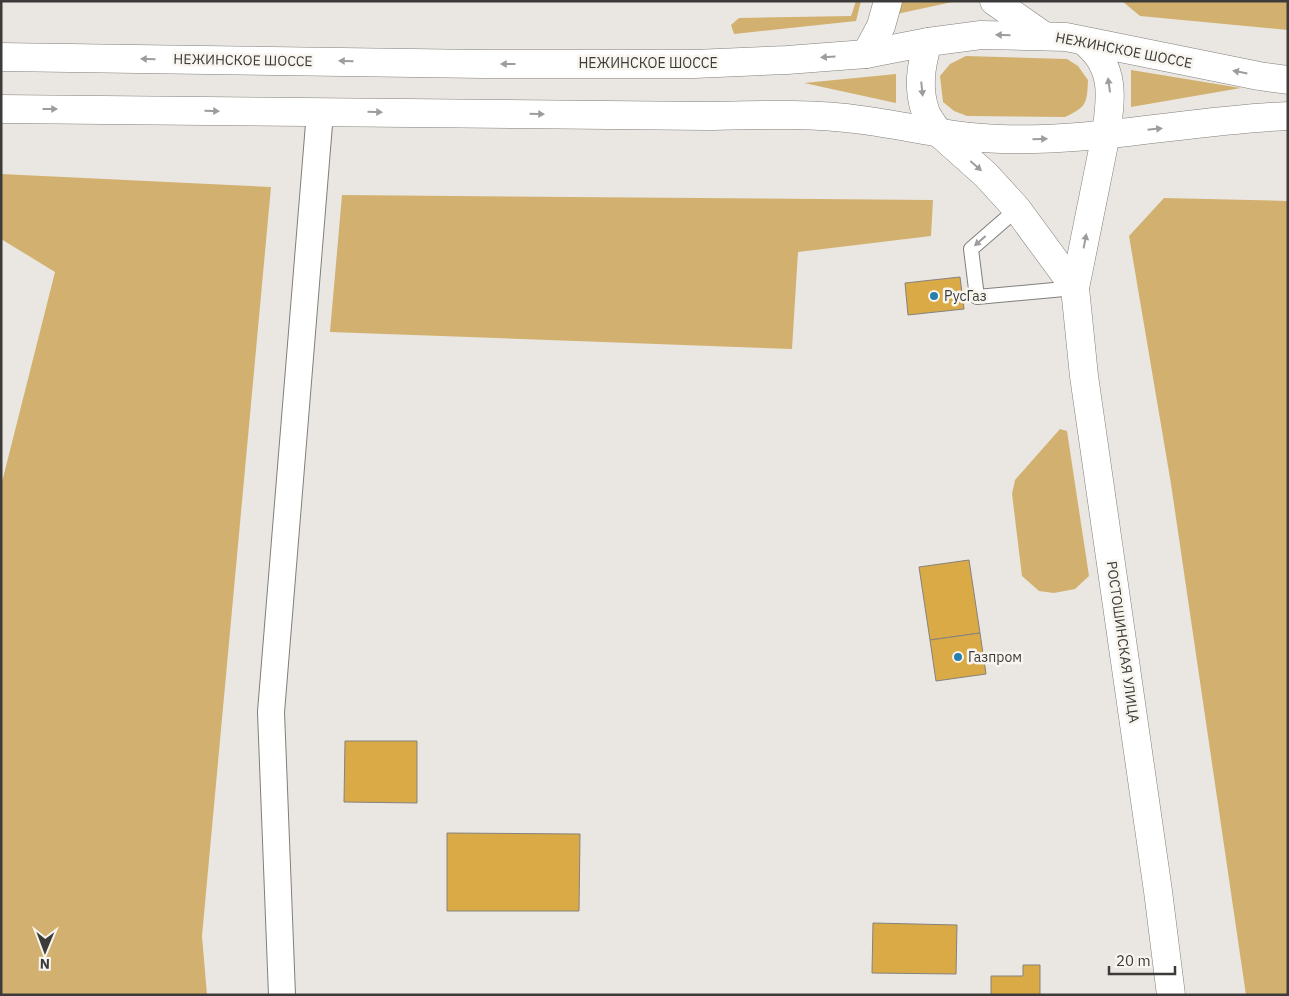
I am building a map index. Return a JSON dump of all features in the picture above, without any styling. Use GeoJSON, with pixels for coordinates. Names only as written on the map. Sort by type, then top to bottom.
{"type":"FeatureCollection","features":[{"type":"Feature","properties":{"kind":"main road"},"geometry":{"type":"LineString","coordinates":[[866,54],[881,26],[888,1]]}},
{"type":"Feature","properties":{"kind":"main road"},"geometry":{"type":"LineString","coordinates":[[994,1],[1044,36]]}},
{"type":"Feature","properties":{"kind":"main road","name":"НЕЖИНСКОЕ ШОССЕ"},"geometry":{"type":"LineString","coordinates":[[1,57],[483,64],[694,64],[866,54],[928,42],[981,35],[1044,36],[1066,38],[1288,80]]}},
{"type":"Feature","properties":{"kind":"main road"},"geometry":{"type":"LineString","coordinates":[[928,42],[921,67],[921,91],[926,113],[939,133],[986,175],[1017,209],[1075,288]]}},
{"type":"Feature","properties":{"kind":"main road","name":"РОСТОШИНСКАЯ УЛИЦА"},"geometry":{"type":"LineString","coordinates":[[1086,43],[1095,50],[1104,66],[1110,83],[1110,103],[1106,134],[1075,288],[1084,376],[1171,995]]}},
{"type":"Feature","properties":{"kind":"main road"},"geometry":{"type":"LineString","coordinates":[[1,110],[687,116],[787,115],[861,120],[939,133],[1000,140],[1106,134],[1288,116]]}},
{"type":"Feature","properties":{"kind":"street"},"geometry":{"type":"LineString","coordinates":[[282,995],[270,712],[320,112]]}},
{"type":"Feature","properties":{"kind":"lane"},"geometry":{"type":"LineString","coordinates":[[1017,209],[971,248],[977,297],[1075,288]]}},
{"type":"Feature","properties":{"kind":"shaded area"},"geometry":{"type":"Polygon","coordinates":[[[856,1],[861,1],[856,21],[734,34],[731,25],[739,18],[851,16],[856,1]]]}},
{"type":"Feature","properties":{"kind":"shaded area"},"geometry":{"type":"Polygon","coordinates":[[[895,1],[957,1],[892,15],[895,1]]]}},
{"type":"Feature","properties":{"kind":"shaded area"},"geometry":{"type":"Polygon","coordinates":[[[1122,1],[1288,1],[1288,30],[1140,16],[1122,1]]]}},
{"type":"Feature","properties":{"kind":"shaded area"},"geometry":{"type":"Polygon","coordinates":[[[966,56],[1067,59],[1078,66],[1088,80],[1086,99],[1082,107],[1065,117],[967,116],[954,111],[943,102],[940,76],[950,64],[966,56]]]}},
{"type":"Feature","properties":{"kind":"shaded area"},"geometry":{"type":"Polygon","coordinates":[[[1131,70],[1241,88],[1131,107],[1131,70]]]}},
{"type":"Feature","properties":{"kind":"shaded area"},"geometry":{"type":"Polygon","coordinates":[[[896,74],[896,103],[804,83],[896,74]]]}},
{"type":"Feature","properties":{"kind":"shaded area"},"geometry":{"type":"Polygon","coordinates":[[[1,174],[271,187],[202,936],[207,995],[1,995],[1,486],[55,272],[1,239],[1,174]]]}},
{"type":"Feature","properties":{"kind":"shaded area"},"geometry":{"type":"Polygon","coordinates":[[[342,195],[933,200],[931,236],[798,252],[792,349],[330,332],[342,195]]]}},
{"type":"Feature","properties":{"kind":"shaded area"},"geometry":{"type":"Polygon","coordinates":[[[1164,198],[1288,201],[1288,995],[1246,995],[1171,484],[1129,236],[1164,198]]]}},
{"type":"Feature","properties":{"kind":"shaded area"},"geometry":{"type":"Polygon","coordinates":[[[1060,429],[1067,431],[1089,576],[1075,589],[1054,593],[1039,591],[1022,576],[1012,494],[1015,480],[1060,429]]]}},
{"type":"Feature","properties":{"kind":"building","name":"РусГаз"},"geometry":{"type":"Polygon","coordinates":[[[960,277],[964,309],[908,315],[905,283],[960,277]]]}},
{"type":"Feature","properties":{"kind":"building"},"geometry":{"type":"Polygon","coordinates":[[[969,560],[980,633],[930,640],[919,567],[969,560]]]}},
{"type":"Feature","properties":{"kind":"building","name":"Газпром"},"geometry":{"type":"Polygon","coordinates":[[[980,633],[986,674],[936,681],[930,640],[980,633]]]}},
{"type":"Feature","properties":{"kind":"building"},"geometry":{"type":"Polygon","coordinates":[[[345,741],[417,741],[417,803],[344,802],[345,741]]]}},
{"type":"Feature","properties":{"kind":"building"},"geometry":{"type":"Polygon","coordinates":[[[447,833],[580,834],[579,911],[447,911],[447,833]]]}},
{"type":"Feature","properties":{"kind":"building"},"geometry":{"type":"Polygon","coordinates":[[[873,923],[957,925],[956,974],[872,973],[873,923]]]}},
{"type":"Feature","properties":{"kind":"building"},"geometry":{"type":"Polygon","coordinates":[[[1023,965],[1040,965],[1040,995],[991,995],[991,976],[1023,976],[1023,965]]]}},
{"type":"Feature","properties":{"kind":"place","name":"РусГаз"},"geometry":{"type":"Point","coordinates":[934,296]}},
{"type":"Feature","properties":{"kind":"place","name":"Газпром"},"geometry":{"type":"Point","coordinates":[958,657]}}]}
